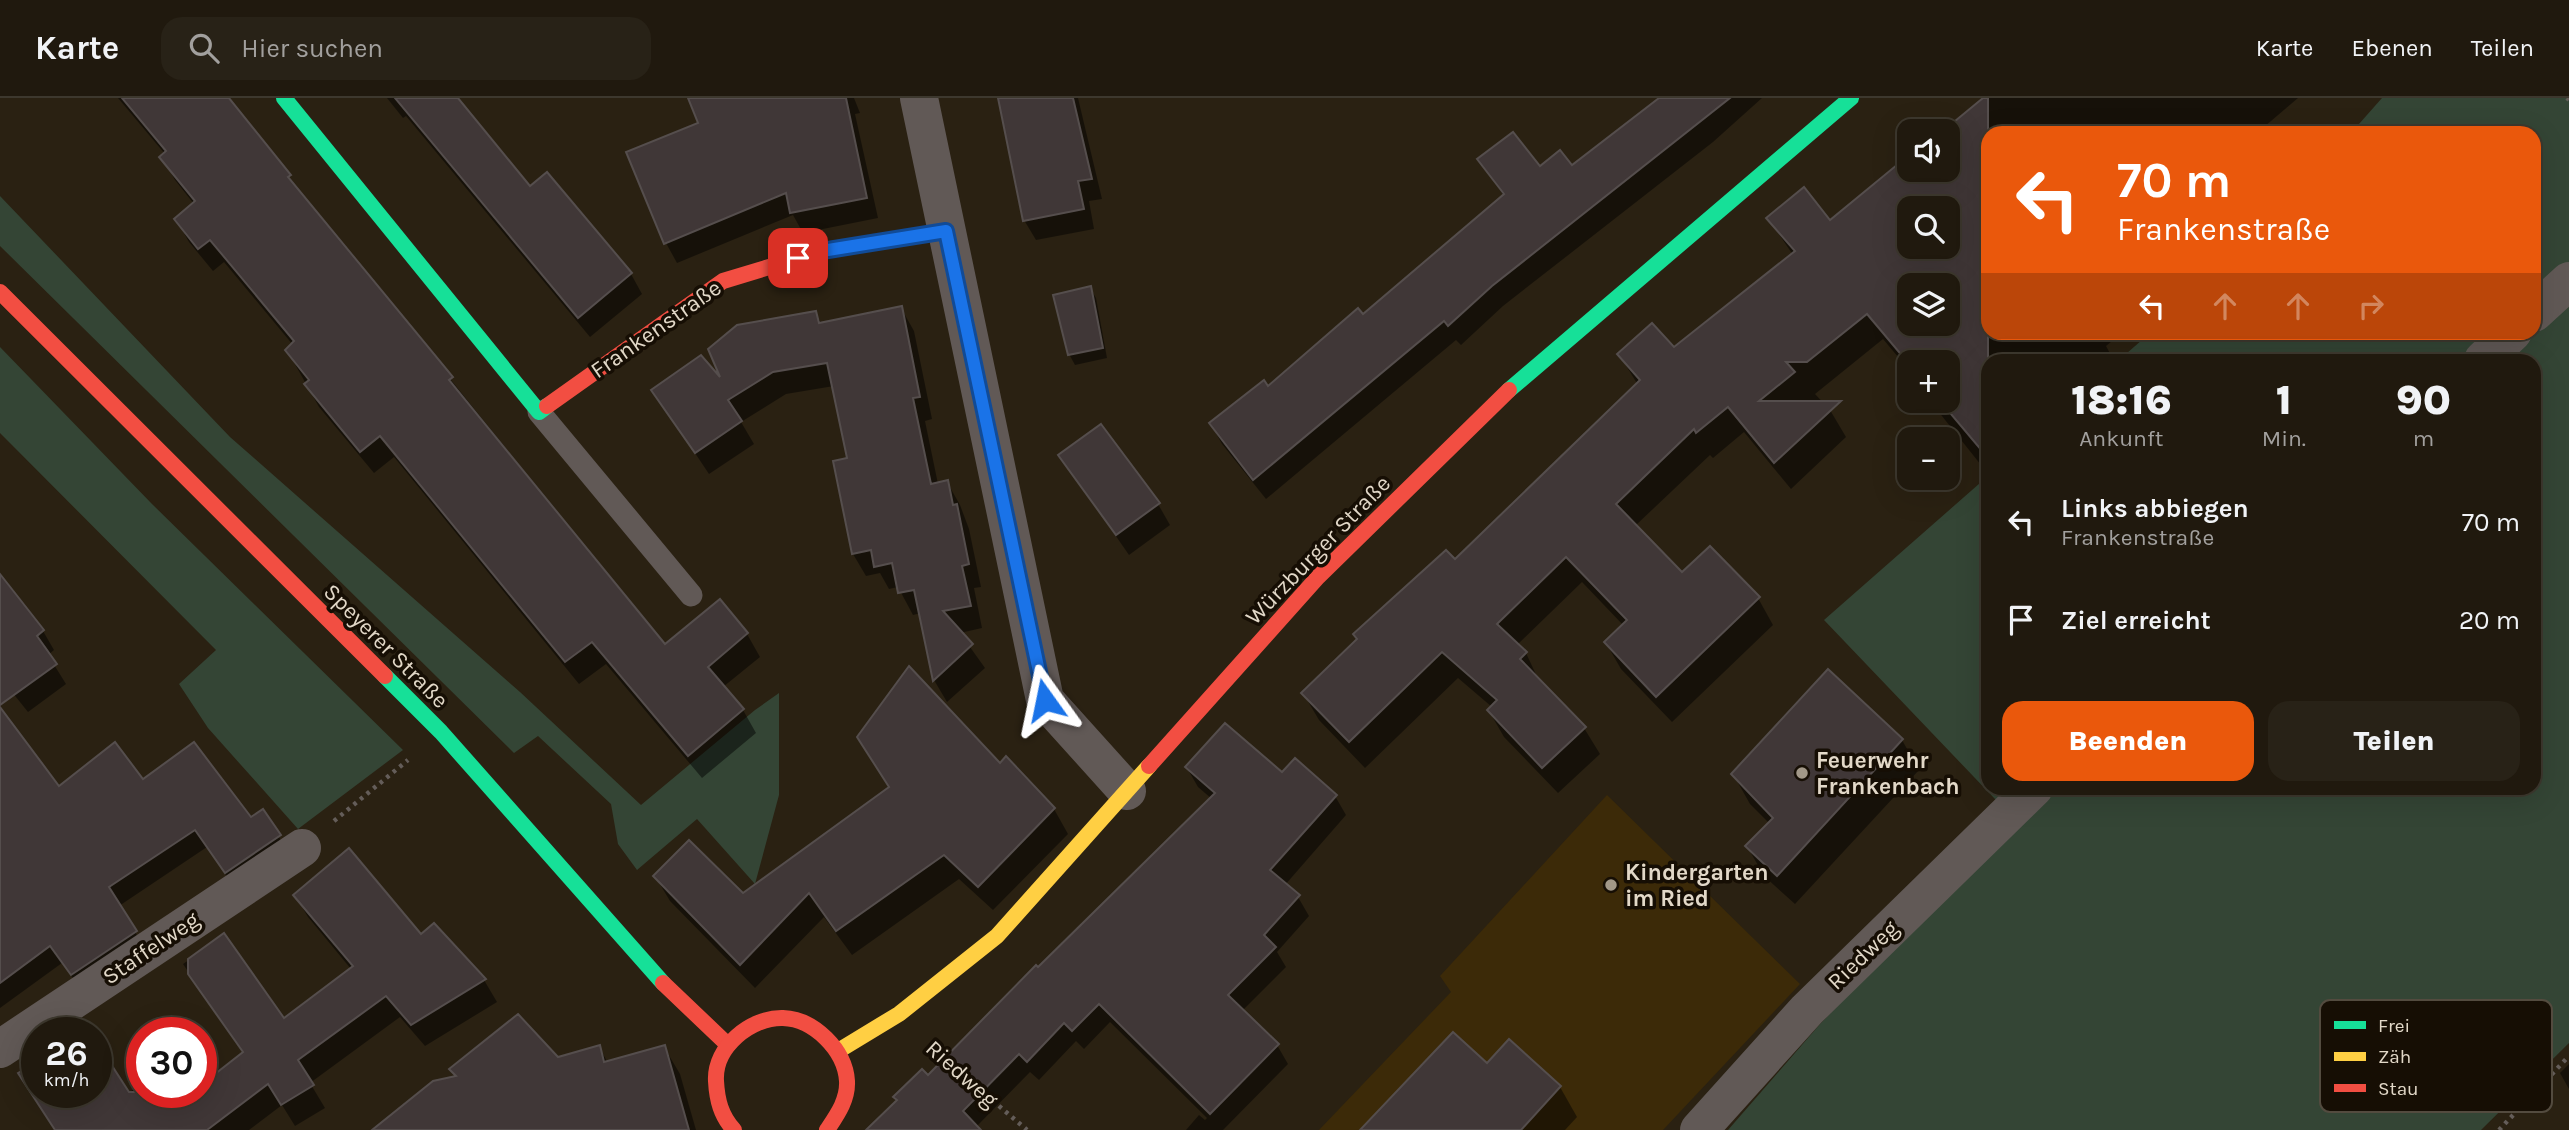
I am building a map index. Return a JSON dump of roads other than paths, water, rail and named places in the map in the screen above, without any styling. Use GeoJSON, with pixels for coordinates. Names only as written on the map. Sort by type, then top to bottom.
{"type":"FeatureCollection","features":[{"type":"Feature","properties":{"kind":"main road"},"geometry":{"type":"LineString","coordinates":[[284,98],[539,412]]}},
{"type":"Feature","properties":{"kind":"main road","name":"Würzburger Straße"},"geometry":{"type":"LineString","coordinates":[[838,1051],[899,1014],[997,936],[1318,577],[1514,385],[1851,98]]}},
{"type":"Feature","properties":{"kind":"main road","name":"Frankenstraße"},"geometry":{"type":"LineString","coordinates":[[539,412],[723,281],[822,251],[946,231]]}},
{"type":"Feature","properties":{"kind":"main road","name":"Speyerer Straße"},"geometry":{"type":"LineString","coordinates":[[0,292],[441,732],[669,989],[727,1045]]}},
{"type":"Feature","properties":{"kind":"main road"},"geometry":{"type":"LineString","coordinates":[[734,1130],[718,1105],[716,1069],[727,1045],[744,1028],[765,1019],[787,1018],[807,1023],[824,1035],[838,1051],[846,1088],[839,1114],[827,1130]]}},
{"type":"Feature","properties":{"kind":"street"},"geometry":{"type":"LineString","coordinates":[[919,98],[1045,700],[1127,791]]}},
{"type":"Feature","properties":{"kind":"street"},"geometry":{"type":"LineString","coordinates":[[2541,307],[2569,281]]}},
{"type":"Feature","properties":{"kind":"street"},"geometry":{"type":"LineString","coordinates":[[2490,354],[2505,340]]}},
{"type":"Feature","properties":{"kind":"street","name":"Riedweg"},"geometry":{"type":"LineString","coordinates":[[1699,1130],[1807,1010],[2027,795]]}},
{"type":"Feature","properties":{"kind":"street","name":"Staffelweg"},"geometry":{"type":"LineString","coordinates":[[0,1049],[302,848]]}},
{"type":"Feature","properties":{"kind":"lane"},"geometry":{"type":"LineString","coordinates":[[539,412],[691,594]]}},
{"type":"Feature","properties":{"kind":"place","name":"Feuerwehr Frankenbach"},"geometry":{"type":"Point","coordinates":[1802,773]}},
{"type":"Feature","properties":{"kind":"place","name":"Kindergarten im Ried"},"geometry":{"type":"Point","coordinates":[1611,885]}}]}
